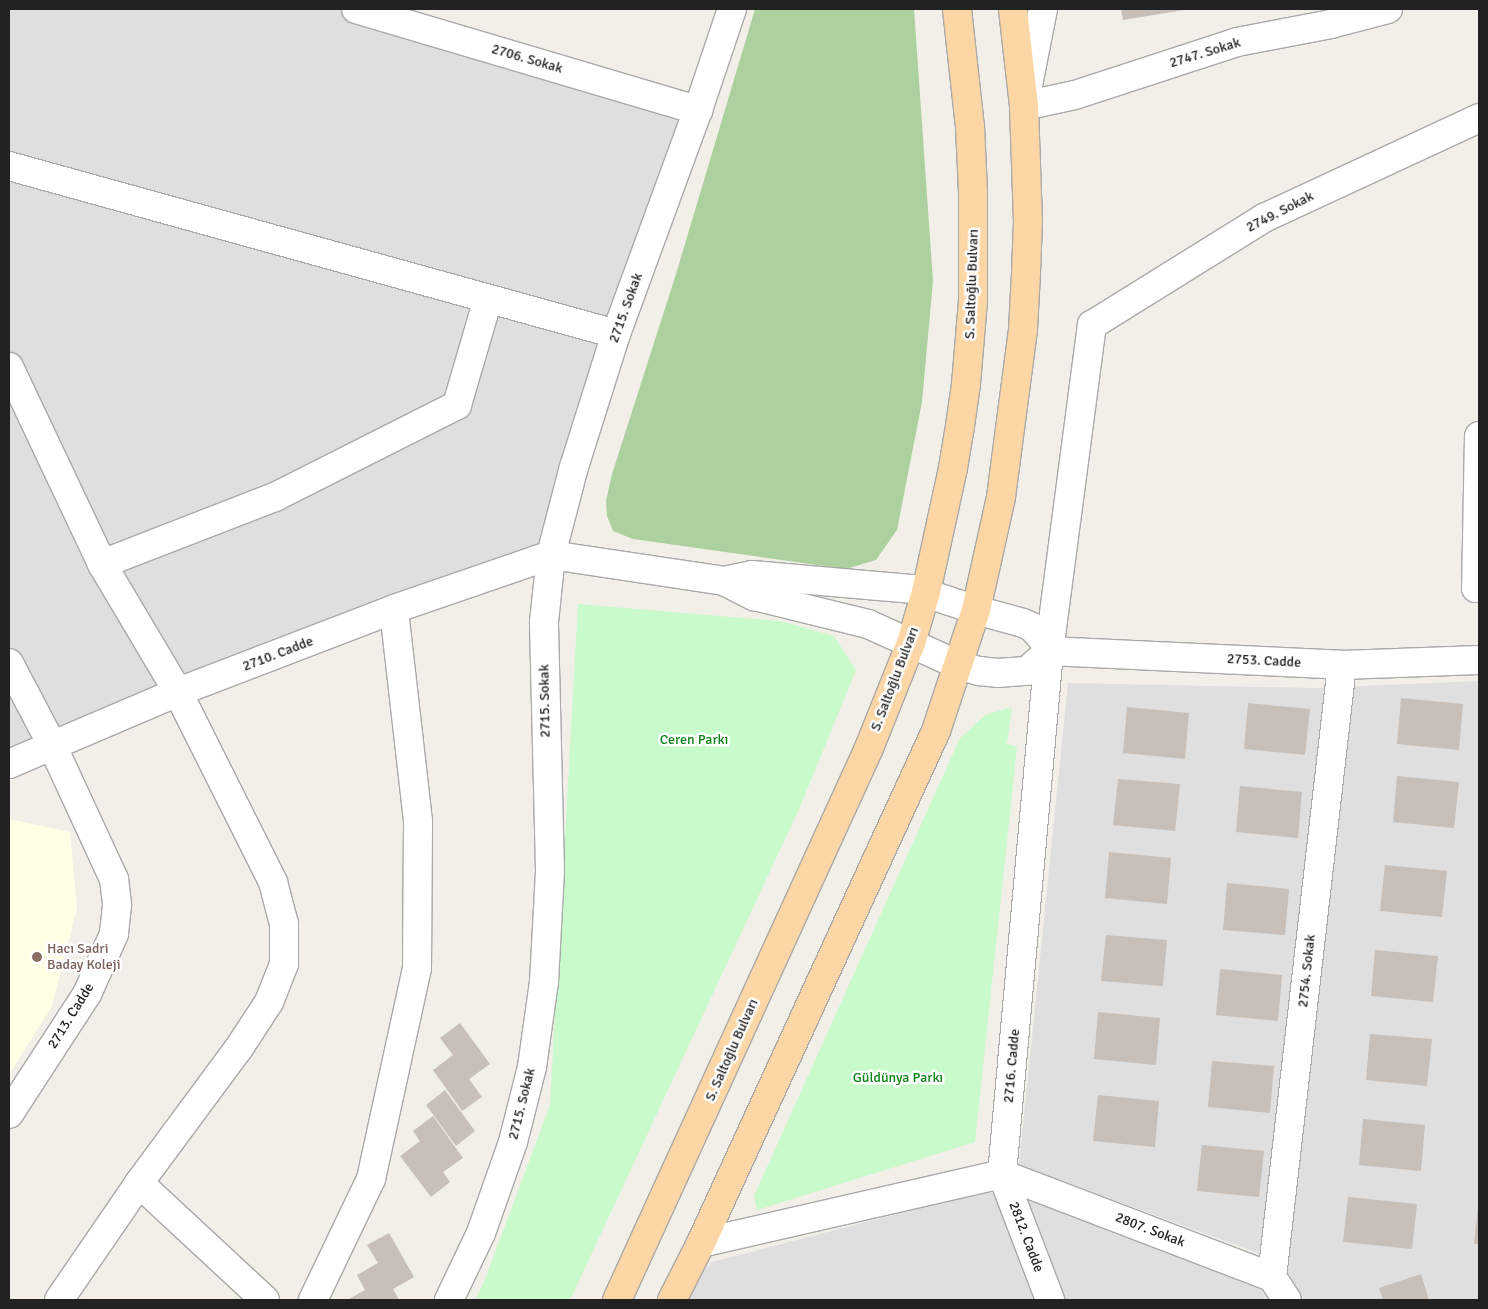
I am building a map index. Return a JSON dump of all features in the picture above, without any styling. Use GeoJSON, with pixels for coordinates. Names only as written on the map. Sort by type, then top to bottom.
{"type":"FeatureCollection","features":[{"type":"Feature","properties":{"kind":"main road","name":"S. Saltoğlu Bulvarı"},"geometry":{"type":"LineString","coordinates":[[616,1300],[853,784],[911,643],[926,592],[959,434],[966,384],[973,300],[972,155],[957,9]]}},
{"type":"Feature","properties":{"kind":"main road"},"geometry":{"type":"LineString","coordinates":[[672,1300],[701,1243],[936,731],[976,610],[1001,496],[1023,329],[1028,222],[1024,106],[1013,9]]}},
{"type":"Feature","properties":{"kind":"street","name":"2706. Sokak"},"geometry":{"type":"LineString","coordinates":[[356,9],[698,110]]}},
{"type":"Feature","properties":{"kind":"street"},"geometry":{"type":"LineString","coordinates":[[711,9],[723,37]]}},
{"type":"Feature","properties":{"kind":"street","name":"2715. Sokak"},"geometry":{"type":"LineString","coordinates":[[449,1300],[481,1233],[513,1142],[532,1067],[543,992],[550,870],[544,622],[551,555],[574,467],[616,334],[698,110],[732,9]]}},
{"type":"Feature","properties":{"kind":"street"},"geometry":{"type":"LineString","coordinates":[[1024,106],[1043,9]]}},
{"type":"Feature","properties":{"kind":"street","name":"2747. Sokak"},"geometry":{"type":"LineString","coordinates":[[1024,106],[1075,95],[1236,42],[1331,24],[1388,9]]}},
{"type":"Feature","properties":{"kind":"street","name":"2749. Sokak"},"geometry":{"type":"LineString","coordinates":[[1092,325],[1264,218],[1479,118]]}},
{"type":"Feature","properties":{"kind":"street"},"geometry":{"type":"LineString","coordinates":[[9,166],[616,334]]}},
{"type":"Feature","properties":{"kind":"street"},"geometry":{"type":"LineString","coordinates":[[102,564],[274,497],[457,405],[488,298]]}},
{"type":"Feature","properties":{"kind":"street","name":"2716. Cadde"},"geometry":{"type":"LineString","coordinates":[[1002,1174],[1049,651],[1092,325]]}},
{"type":"Feature","properties":{"kind":"street"},"geometry":{"type":"LineString","coordinates":[[9,367],[102,564],[178,692],[273,882],[284,924],[284,964],[269,1002],[239,1048],[140,1183],[59,1300]]}},
{"type":"Feature","properties":{"kind":"street"},"geometry":{"type":"LineString","coordinates":[[1478,588],[1479,436]]}},
{"type":"Feature","properties":{"kind":"street"},"geometry":{"type":"LineString","coordinates":[[551,555],[724,581],[754,596],[802,606],[868,624],[959,665],[997,674],[1026,671],[1049,651],[1044,641],[1032,627],[1010,618],[976,610],[926,592],[897,586],[752,575],[724,581]]}},
{"type":"Feature","properties":{"kind":"street","name":"2710. Cadde"},"geometry":{"type":"LineString","coordinates":[[9,764],[178,692],[394,609],[551,555]]}},
{"type":"Feature","properties":{"kind":"street"},"geometry":{"type":"LineString","coordinates":[[313,1300],[371,1179],[416,968],[418,821],[394,609]]}},
{"type":"Feature","properties":{"kind":"street","name":"2753. Cadde"},"geometry":{"type":"LineString","coordinates":[[1049,651],[1342,665],[1479,660]]}},
{"type":"Feature","properties":{"kind":"street","name":"2713. Cadde"},"geometry":{"type":"LineString","coordinates":[[9,663],[52,745],[114,879],[117,905],[114,934],[87,994],[9,1114]]}},
{"type":"Feature","properties":{"kind":"street","name":"2754. Sokak"},"geometry":{"type":"LineString","coordinates":[[1272,1277],[1342,665]]}},
{"type":"Feature","properties":{"kind":"street"},"geometry":{"type":"LineString","coordinates":[[701,1243],[1002,1174]]}},
{"type":"Feature","properties":{"kind":"street","name":"2807. Sokak"},"geometry":{"type":"LineString","coordinates":[[1002,1174],[1272,1277]]}},
{"type":"Feature","properties":{"kind":"street","name":"2812. Cadde"},"geometry":{"type":"LineString","coordinates":[[1002,1174],[1050,1300]]}},
{"type":"Feature","properties":{"kind":"street"},"geometry":{"type":"LineString","coordinates":[[140,1183],[265,1300]]}},
{"type":"Feature","properties":{"kind":"street"},"geometry":{"type":"LineString","coordinates":[[1272,1277],[1287,1300]]}},
{"type":"Feature","properties":{"kind":"shaded area"},"geometry":{"type":"Polygon","coordinates":[[[9,9],[356,9],[698,110],[551,555],[52,745],[9,662],[9,9]]]}},
{"type":"Feature","properties":{"kind":"shaded area"},"geometry":{"type":"Polygon","coordinates":[[[1479,681],[1479,1300],[1304,1300],[1282,1262],[1019,1165],[1068,683],[1314,688],[1479,681]]]}},
{"type":"Feature","properties":{"kind":"shaded area"},"geometry":{"type":"Polygon","coordinates":[[[9,688],[34,741],[9,752],[9,688]]]}},
{"type":"Feature","properties":{"kind":"shaded area","name":"Hacı Sadri Baday Koleji"},"geometry":{"type":"Polygon","coordinates":[[[9,819],[70,832],[77,908],[52,1006],[9,1075],[9,819]]]}},
{"type":"Feature","properties":{"kind":"shaded area"},"geometry":{"type":"Polygon","coordinates":[[[982,1192],[1021,1196],[1258,1284],[1267,1300],[676,1300],[712,1262],[982,1192]]]}},
{"type":"Feature","properties":{"kind":"green space"},"geometry":{"type":"Polygon","coordinates":[[[755,9],[914,9],[933,281],[922,402],[897,530],[876,560],[846,569],[633,539],[613,531],[607,516],[606,501],[612,474],[676,274],[755,9]]]}},
{"type":"Feature","properties":{"kind":"green space","name":"Ceren Parkı"},"geometry":{"type":"Polygon","coordinates":[[[578,604],[780,621],[834,636],[856,670],[800,807],[570,1300],[475,1300],[484,1282],[550,1105],[578,604]]]}},
{"type":"Feature","properties":{"kind":"green space","name":"Güldünya Parkı"},"geometry":{"type":"Polygon","coordinates":[[[1012,707],[1007,744],[1017,747],[975,1142],[757,1210],[754,1196],[960,738],[985,715],[1012,707]]]}},
{"type":"Feature","properties":{"kind":"building"},"geometry":{"type":"Polygon","coordinates":[[[1121,9],[1184,9],[1184,10],[1123,20],[1121,9]]]}},
{"type":"Feature","properties":{"kind":"building"},"geometry":{"type":"Polygon","coordinates":[[[1401,698],[1463,704],[1459,750],[1397,744],[1401,698]]]}},
{"type":"Feature","properties":{"kind":"building"},"geometry":{"type":"Polygon","coordinates":[[[1248,703],[1310,709],[1305,755],[1244,749],[1248,703]]]}},
{"type":"Feature","properties":{"kind":"building"},"geometry":{"type":"Polygon","coordinates":[[[1127,707],[1189,713],[1185,759],[1123,753],[1127,707]]]}},
{"type":"Feature","properties":{"kind":"building"},"geometry":{"type":"Polygon","coordinates":[[[1397,776],[1459,782],[1454,828],[1393,822],[1397,776]]]}},
{"type":"Feature","properties":{"kind":"building"},"geometry":{"type":"Polygon","coordinates":[[[1118,779],[1180,784],[1175,831],[1113,825],[1118,779]]]}},
{"type":"Feature","properties":{"kind":"building"},"geometry":{"type":"Polygon","coordinates":[[[1240,786],[1302,792],[1298,838],[1236,832],[1240,786]]]}},
{"type":"Feature","properties":{"kind":"building"},"geometry":{"type":"Polygon","coordinates":[[[1109,852],[1171,858],[1167,904],[1105,898],[1109,852]]]}},
{"type":"Feature","properties":{"kind":"building"},"geometry":{"type":"Polygon","coordinates":[[[1385,865],[1447,871],[1442,917],[1380,911],[1385,865]]]}},
{"type":"Feature","properties":{"kind":"building"},"geometry":{"type":"Polygon","coordinates":[[[1227,883],[1289,889],[1285,935],[1223,930],[1227,883]]]}},
{"type":"Feature","properties":{"kind":"building"},"geometry":{"type":"Polygon","coordinates":[[[1106,935],[1167,940],[1163,986],[1101,981],[1106,935]]]}},
{"type":"Feature","properties":{"kind":"building"},"geometry":{"type":"Polygon","coordinates":[[[1375,950],[1438,956],[1433,1002],[1371,996],[1375,950]]]}},
{"type":"Feature","properties":{"kind":"building"},"geometry":{"type":"Polygon","coordinates":[[[1220,969],[1282,975],[1278,1021],[1216,1015],[1220,969]]]}},
{"type":"Feature","properties":{"kind":"building"},"geometry":{"type":"Polygon","coordinates":[[[1098,1012],[1160,1018],[1156,1065],[1094,1059],[1098,1012]]]}},
{"type":"Feature","properties":{"kind":"building"},"geometry":{"type":"Polygon","coordinates":[[[460,1023],[490,1064],[469,1079],[482,1097],[462,1111],[433,1070],[453,1055],[440,1038],[460,1023]]]}},
{"type":"Feature","properties":{"kind":"building"},"geometry":{"type":"Polygon","coordinates":[[[1370,1034],[1432,1039],[1427,1086],[1366,1080],[1370,1034]]]}},
{"type":"Feature","properties":{"kind":"building"},"geometry":{"type":"Polygon","coordinates":[[[1212,1061],[1274,1066],[1270,1113],[1208,1107],[1212,1061]]]}},
{"type":"Feature","properties":{"kind":"building"},"geometry":{"type":"Polygon","coordinates":[[[445,1090],[475,1131],[456,1146],[426,1105],[445,1090]]]}},
{"type":"Feature","properties":{"kind":"building"},"geometry":{"type":"Polygon","coordinates":[[[1098,1095],[1159,1101],[1155,1147],[1093,1141],[1098,1095]]]}},
{"type":"Feature","properties":{"kind":"building"},"geometry":{"type":"Polygon","coordinates":[[[433,1116],[463,1158],[443,1172],[450,1182],[431,1197],[400,1156],[420,1141],[413,1131],[433,1116]]]}},
{"type":"Feature","properties":{"kind":"building"},"geometry":{"type":"Polygon","coordinates":[[[1363,1119],[1425,1125],[1421,1171],[1359,1165],[1363,1119]]]}},
{"type":"Feature","properties":{"kind":"building"},"geometry":{"type":"Polygon","coordinates":[[[1202,1145],[1264,1151],[1259,1197],[1197,1191],[1202,1145]]]}},
{"type":"Feature","properties":{"kind":"building"},"geometry":{"type":"Polygon","coordinates":[[[1348,1197],[1417,1204],[1412,1249],[1343,1242],[1348,1197]]]}},
{"type":"Feature","properties":{"kind":"building"},"geometry":{"type":"Polygon","coordinates":[[[1478,1205],[1479,1244],[1474,1244],[1478,1205]]]}},
{"type":"Feature","properties":{"kind":"building"},"geometry":{"type":"Polygon","coordinates":[[[389,1233],[414,1277],[393,1289],[399,1300],[347,1300],[365,1290],[357,1275],[378,1263],[367,1245],[389,1233]]]}},
{"type":"Feature","properties":{"kind":"building"},"geometry":{"type":"Polygon","coordinates":[[[1421,1274],[1429,1300],[1383,1300],[1379,1288],[1421,1274]]]}},
{"type":"Feature","properties":{"kind":"place","name":"Hacı Sadri Baday Koleji"},"geometry":{"type":"Point","coordinates":[37,957]}}]}
